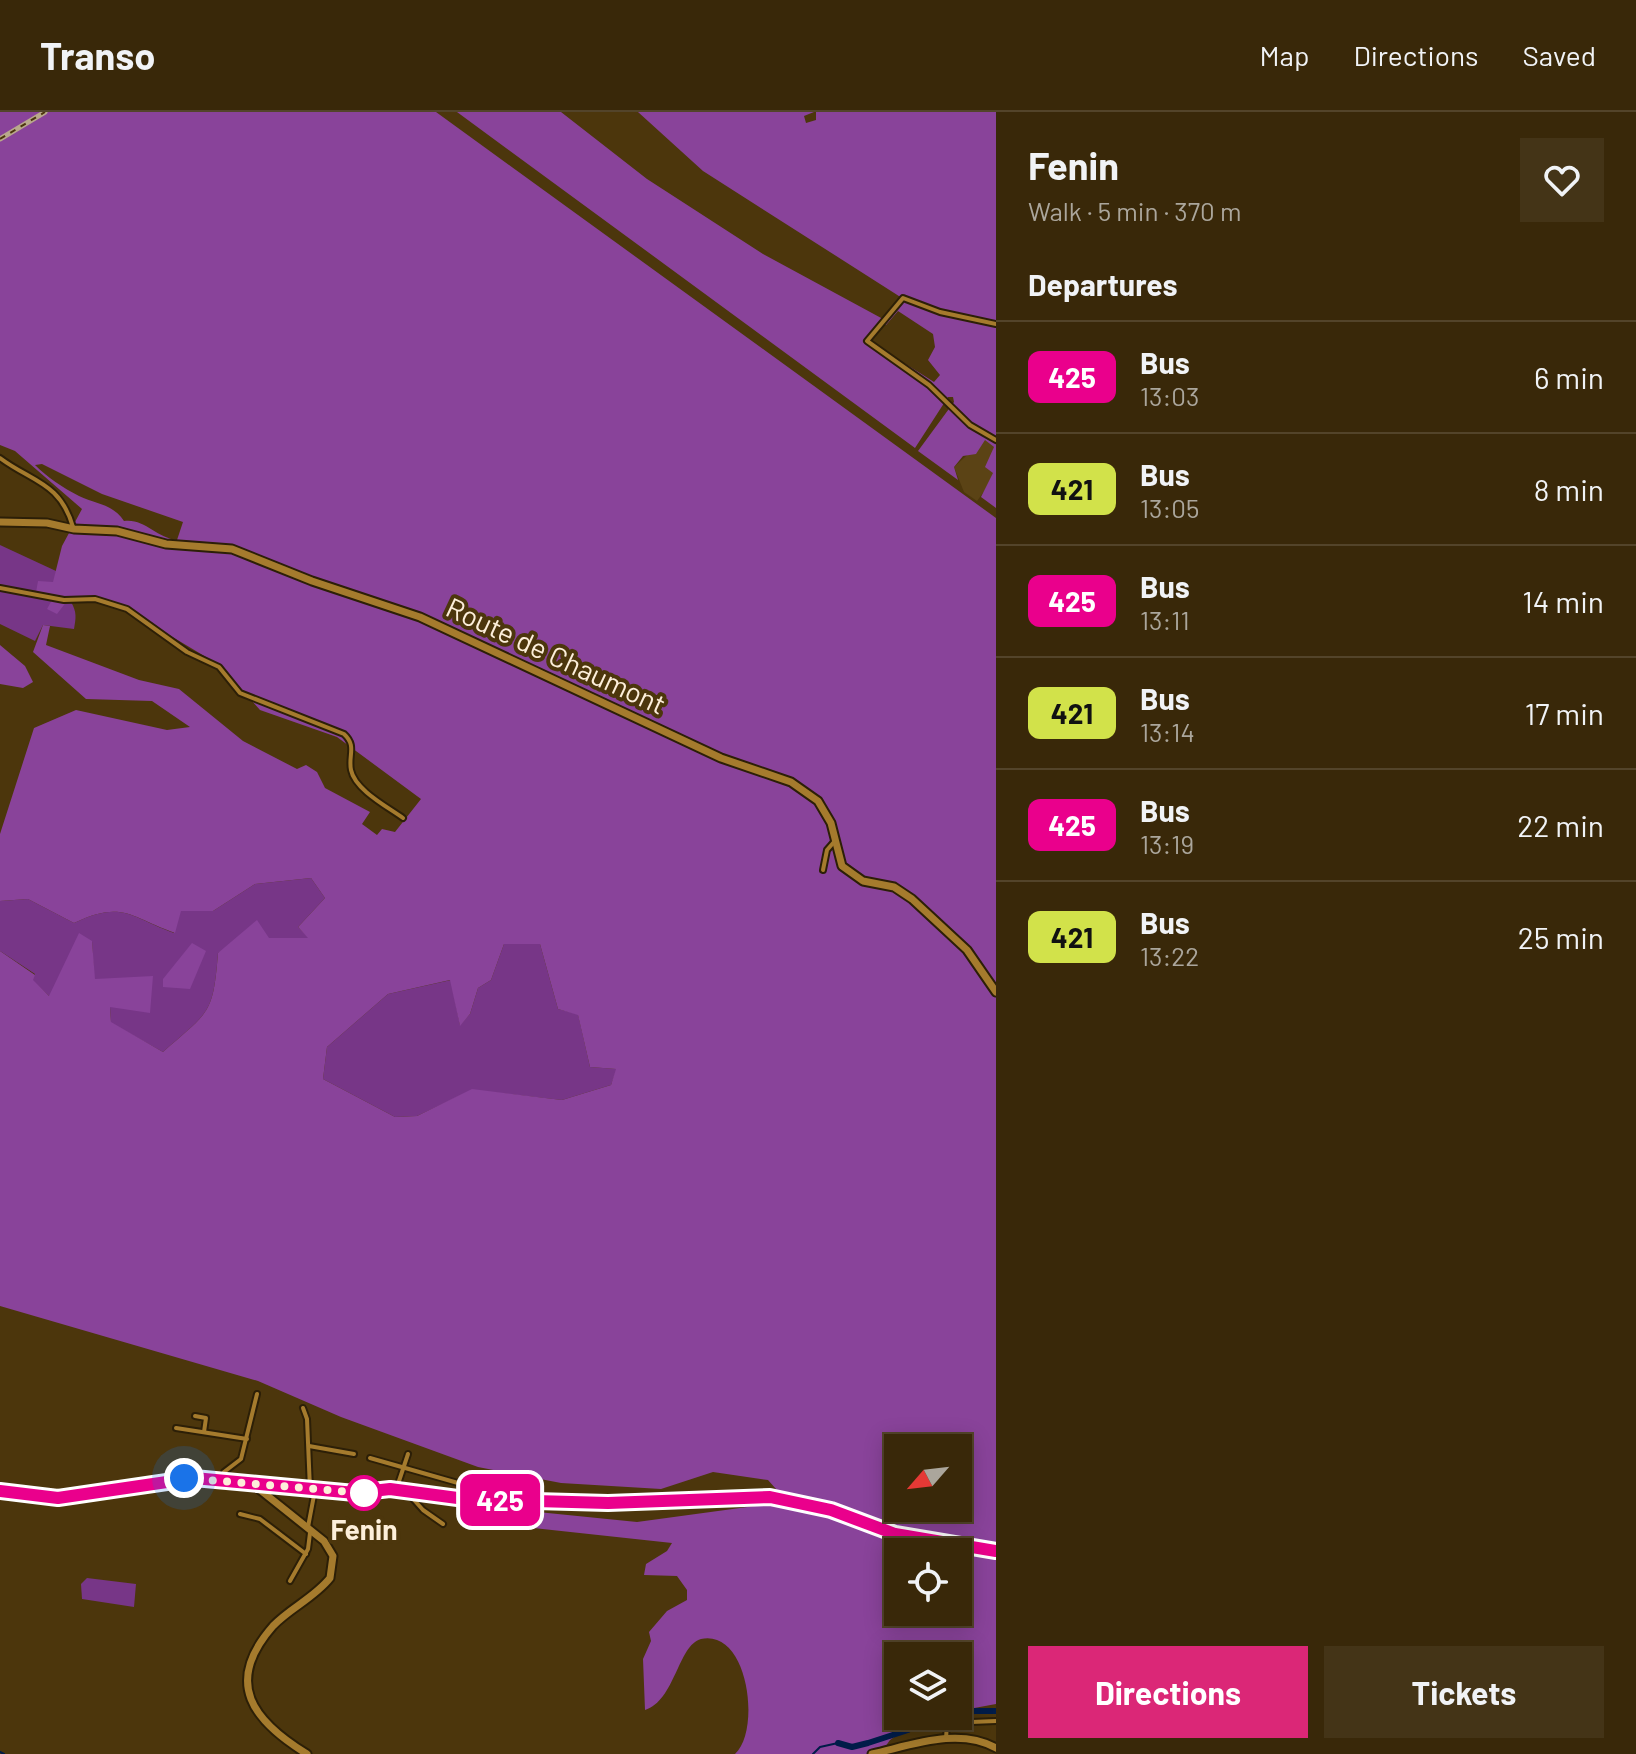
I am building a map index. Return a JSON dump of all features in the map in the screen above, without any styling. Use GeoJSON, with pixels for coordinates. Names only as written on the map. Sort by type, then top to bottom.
{"type":"FeatureCollection","features":[{"type":"Feature","properties":{"kind":"street"},"geometry":{"type":"LineString","coordinates":[[996,324],[940,312],[903,298],[867,341],[929,385],[970,425],[996,440]]}},
{"type":"Feature","properties":{"kind":"street"},"geometry":{"type":"LineString","coordinates":[[0,458],[41,480],[63,505],[74,529]]}},
{"type":"Feature","properties":{"kind":"street","name":"Route de Chaumont"},"geometry":{"type":"LineString","coordinates":[[0,522],[42,522],[74,529],[117,531],[166,544],[232,549],[312,581],[420,617],[721,758],[791,782],[818,801],[845,869],[863,881],[894,887],[912,899],[962,945],[996,992]]}},
{"type":"Feature","properties":{"kind":"street"},"geometry":{"type":"LineString","coordinates":[[0,588],[64,600],[95,599],[127,609],[187,652],[219,667],[240,693],[344,734],[352,745],[351,769],[357,780],[403,818]]}},
{"type":"Feature","properties":{"kind":"street"},"geometry":{"type":"LineString","coordinates":[[823,870],[827,850],[836,841]]}},
{"type":"Feature","properties":{"kind":"street"},"geometry":{"type":"LineString","coordinates":[[223,1481],[224,1472],[241,1459],[257,1394]]}},
{"type":"Feature","properties":{"kind":"street"},"geometry":{"type":"LineString","coordinates":[[290,1581],[306,1554],[313,1490],[303,1408]]}},
{"type":"Feature","properties":{"kind":"street"},"geometry":{"type":"LineString","coordinates":[[195,1416],[206,1418],[204,1432]]}},
{"type":"Feature","properties":{"kind":"street"},"geometry":{"type":"LineString","coordinates":[[176,1428],[247,1439]]}},
{"type":"Feature","properties":{"kind":"street"},"geometry":{"type":"LineString","coordinates":[[309,1446],[354,1454]]}},
{"type":"Feature","properties":{"kind":"street"},"geometry":{"type":"LineString","coordinates":[[397,1487],[408,1454]]}},
{"type":"Feature","properties":{"kind":"street"},"geometry":{"type":"LineString","coordinates":[[370,1458],[458,1483],[465,1490],[462,1498]]}},
{"type":"Feature","properties":{"kind":"street"},"geometry":{"type":"LineString","coordinates":[[0,1491],[58,1498],[176,1479],[223,1481],[254,1485],[266,1490],[332,1553],[332,1575],[271,1628],[251,1663],[247,1684],[250,1697],[267,1727],[307,1754]]}},
{"type":"Feature","properties":{"kind":"street"},"geometry":{"type":"LineString","coordinates":[[377,1491],[397,1487],[410,1492],[423,1510],[443,1524]]}},
{"type":"Feature","properties":{"kind":"street"},"geometry":{"type":"LineString","coordinates":[[266,1490],[410,1492],[462,1498],[608,1503],[783,1498],[831,1510],[895,1534],[996,1551]]}},
{"type":"Feature","properties":{"kind":"street"},"geometry":{"type":"LineString","coordinates":[[240,1514],[260,1519],[306,1554]]}},
{"type":"Feature","properties":{"kind":"street"},"geometry":{"type":"LineString","coordinates":[[946,1739],[947,1723],[996,1721]]}},
{"type":"Feature","properties":{"kind":"street"},"geometry":{"type":"LineString","coordinates":[[872,1754],[946,1739],[975,1738],[996,1748]]}},
{"type":"Feature","properties":{"kind":"shaded area"},"geometry":{"type":"Polygon","coordinates":[[[0,112],[436,112],[996,518],[996,1704],[972,1708],[972,1642],[884,1642],[884,1730],[904,1730],[890,1740],[880,1754],[735,1754],[743,1742],[747,1725],[746,1684],[740,1665],[730,1650],[717,1640],[701,1639],[693,1643],[663,1696],[645,1710],[643,1659],[651,1641],[649,1632],[667,1611],[687,1600],[687,1590],[677,1576],[644,1575],[646,1564],[667,1551],[672,1543],[459,1520],[468,1505],[637,1522],[762,1505],[776,1489],[768,1480],[713,1472],[661,1489],[561,1483],[478,1467],[341,1417],[258,1381],[0,1306],[0,951],[35,975],[33,980],[49,996],[79,933],[92,941],[95,979],[153,976],[150,1013],[110,1007],[111,1022],[163,1052],[206,1011],[214,989],[218,953],[257,920],[269,938],[308,938],[298,927],[325,898],[311,878],[255,884],[213,911],[181,911],[175,933],[126,913],[104,913],[74,923],[28,899],[0,901],[0,834],[34,728],[76,710],[167,730],[190,727],[152,701],[86,699],[33,652],[43,625],[50,626],[46,645],[139,680],[179,689],[243,741],[297,769],[306,765],[317,772],[325,788],[370,812],[362,824],[377,835],[382,829],[395,832],[421,799],[337,737],[260,710],[221,666],[114,602],[93,596],[80,603],[67,601],[57,614],[47,609],[53,598],[35,598],[38,581],[53,582],[62,546],[82,509],[15,451],[0,445],[0,112]],[[42,464],[35,465],[61,486],[109,508],[124,521],[138,522],[177,540],[183,522],[102,494],[42,464]],[[504,944],[491,980],[478,988],[470,1014],[460,1026],[450,980],[388,994],[327,1047],[323,1079],[395,1117],[417,1116],[472,1089],[562,1100],[611,1085],[616,1069],[590,1067],[578,1015],[558,1009],[540,944],[504,944]]]}},
{"type":"Feature","properties":{"kind":"shaded area"},"geometry":{"type":"Polygon","coordinates":[[[457,112],[561,112],[647,179],[763,254],[883,319],[902,298],[703,171],[638,112],[814,112],[804,116],[806,123],[816,120],[816,112],[996,112],[996,508],[981,497],[993,473],[985,467],[994,447],[985,440],[976,454],[963,456],[954,467],[958,480],[918,451],[954,402],[953,397],[948,397],[915,448],[457,112]],[[898,311],[886,325],[878,324],[865,341],[899,367],[904,363],[934,382],[940,375],[928,360],[935,347],[933,334],[898,311]]]}},
{"type":"Feature","properties":{"kind":"shaded area"},"geometry":{"type":"Polygon","coordinates":[[[985,439],[994,447],[993,479],[977,501],[964,492],[954,467],[985,439]]]}},
{"type":"Feature","properties":{"kind":"shaded area"},"geometry":{"type":"Polygon","coordinates":[[[0,545],[56,571],[54,598],[71,602],[76,615],[74,629],[43,625],[35,641],[0,624],[0,545]]]}},
{"type":"Feature","properties":{"kind":"shaded area"},"geometry":{"type":"Polygon","coordinates":[[[0,645],[25,666],[33,682],[23,688],[0,684],[0,645]]]}},
{"type":"Feature","properties":{"kind":"shaded area"},"geometry":{"type":"Polygon","coordinates":[[[311,878],[325,898],[298,927],[309,938],[268,938],[218,953],[214,989],[206,1011],[163,1052],[111,1023],[110,1007],[94,979],[92,941],[50,997],[32,980],[35,974],[0,951],[0,901],[28,899],[74,923],[104,913],[126,913],[174,933],[180,911],[213,911],[255,884],[311,878]]]}},
{"type":"Feature","properties":{"kind":"shaded area"},"geometry":{"type":"Polygon","coordinates":[[[192,943],[206,951],[190,989],[163,987],[163,979],[192,943]]]}},
{"type":"Feature","properties":{"kind":"shaded area"},"geometry":{"type":"Polygon","coordinates":[[[504,944],[540,944],[558,1009],[578,1014],[590,1067],[617,1069],[611,1085],[562,1100],[472,1090],[417,1116],[395,1117],[323,1079],[327,1047],[388,994],[451,980],[460,1025],[470,1014],[478,988],[491,980],[504,944]]]}},
{"type":"Feature","properties":{"kind":"shaded area"},"geometry":{"type":"Polygon","coordinates":[[[87,1578],[136,1584],[134,1607],[82,1599],[81,1584],[87,1578]]]}},
{"type":"Feature","properties":{"kind":"waterway"},"geometry":{"type":"LineString","coordinates":[[972,1712],[996,1711]]}},
{"type":"Feature","properties":{"kind":"waterway"},"geometry":{"type":"LineString","coordinates":[[838,1743],[852,1747],[908,1730]]}},
{"type":"Feature","properties":{"kind":"waterway"},"geometry":{"type":"LineString","coordinates":[[813,1754],[820,1747],[838,1743]]}},
{"type":"Feature","properties":{"kind":"waterway"},"geometry":{"type":"LineString","coordinates":[[0,1752],[4,1754]]}},
{"type":"Feature","properties":{"kind":"railway"},"geometry":{"type":"LineString","coordinates":[[0,139],[45,112]]}},
{"type":"Feature","properties":{"kind":"bus line","name":"425"},"geometry":{"type":"LineString","coordinates":[[0,1491],[58,1498],[130,1484],[194,1478],[355,1493],[390,1489],[465,1499],[608,1503],[770,1497],[831,1510],[895,1534],[996,1551]]}},
{"type":"Feature","properties":{"kind":"place","name":"Fenin"},"geometry":{"type":"Point","coordinates":[364,1493]}},
{"type":"Feature","properties":{"kind":"route"},"geometry":{"type":"LineString","coordinates":[[184,1478],[364,1493]]}}]}
